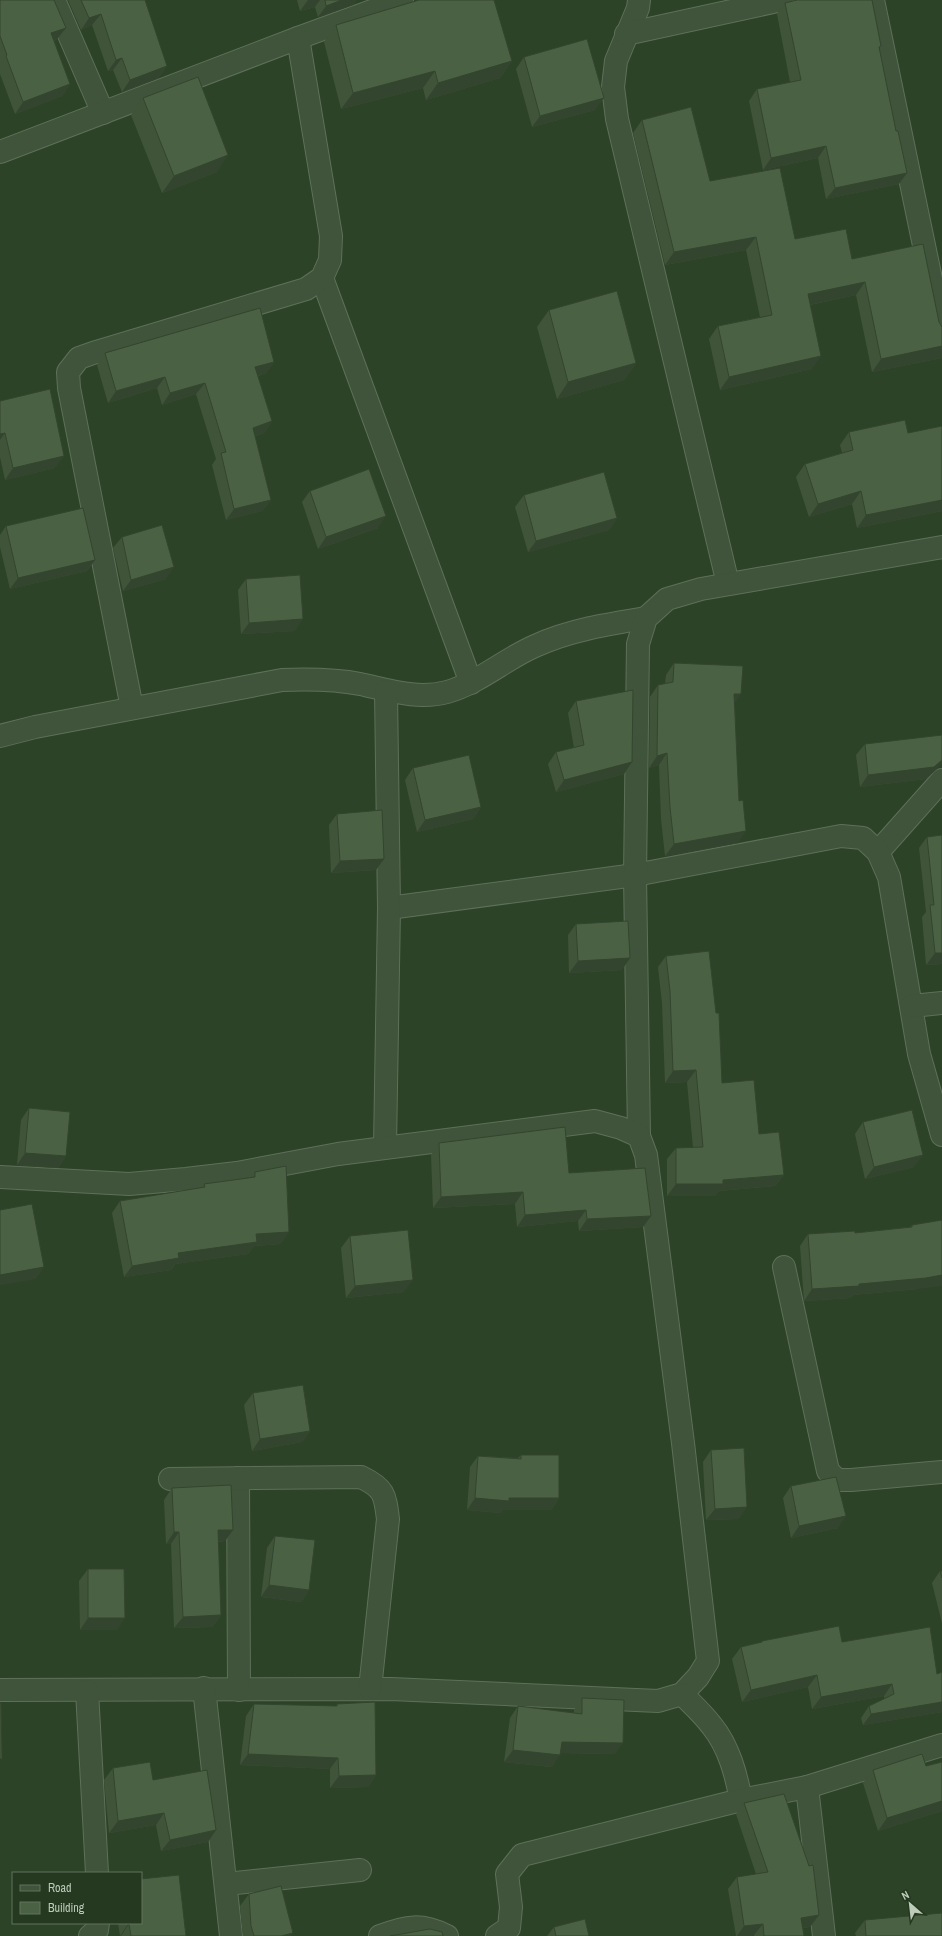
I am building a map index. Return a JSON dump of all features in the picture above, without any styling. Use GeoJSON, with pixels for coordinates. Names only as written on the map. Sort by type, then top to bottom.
{"type":"FeatureCollection","features":[{"type":"Feature","properties":{"kind":"street"},"geometry":{"type":"LineString","coordinates":[[54,0],[103,113]]}},
{"type":"Feature","properties":{"kind":"street"},"geometry":{"type":"LineString","coordinates":[[0,152],[298,38],[402,0]]}},
{"type":"Feature","properties":{"kind":"street"},"geometry":{"type":"LineString","coordinates":[[639,0],[638,8],[616,61],[613,87],[617,119],[728,584]]}},
{"type":"Feature","properties":{"kind":"street"},"geometry":{"type":"LineString","coordinates":[[626,34],[782,0]]}},
{"type":"Feature","properties":{"kind":"street"},"geometry":{"type":"LineString","coordinates":[[873,0],[942,332]]}},
{"type":"Feature","properties":{"kind":"street"},"geometry":{"type":"LineString","coordinates":[[132,708],[69,388],[68,372],[79,358],[306,289],[322,278],[330,260],[332,236],[298,38]]}},
{"type":"Feature","properties":{"kind":"street"},"geometry":{"type":"LineString","coordinates":[[322,278],[471,682]]}},
{"type":"Feature","properties":{"kind":"street"},"geometry":{"type":"LineString","coordinates":[[0,1690],[86,1691],[204,1688],[239,1690],[370,1689],[658,1701],[682,1694],[698,1677],[708,1661],[683,1442],[646,1155],[639,1136],[635,875],[638,644],[646,618],[667,599],[728,584],[942,547]]}},
{"type":"Feature","properties":{"kind":"street"},"geometry":{"type":"LineString","coordinates":[[0,735],[132,708],[289,680],[311,678],[340,681],[386,691],[420,695],[446,692],[471,682],[495,667],[542,643],[572,632],[646,618]]}},
{"type":"Feature","properties":{"kind":"street"},"geometry":{"type":"LineString","coordinates":[[385,1148],[389,908],[386,691]]}},
{"type":"Feature","properties":{"kind":"street"},"geometry":{"type":"LineString","coordinates":[[878,852],[942,780]]}},
{"type":"Feature","properties":{"kind":"street"},"geometry":{"type":"LineString","coordinates":[[389,908],[635,875],[841,836],[862,838],[878,852],[889,877],[919,1054],[942,1135]]}},
{"type":"Feature","properties":{"kind":"street"},"geometry":{"type":"LineString","coordinates":[[912,1006],[942,1003]]}},
{"type":"Feature","properties":{"kind":"street"},"geometry":{"type":"LineString","coordinates":[[0,1178],[129,1184],[237,1173],[338,1154],[595,1121],[621,1128],[639,1136]]}},
{"type":"Feature","properties":{"kind":"street"},"geometry":{"type":"LineString","coordinates":[[784,1267],[828,1471],[837,1480],[942,1472]]}},
{"type":"Feature","properties":{"kind":"street"},"geometry":{"type":"LineString","coordinates":[[170,1479],[361,1477],[377,1485],[385,1499],[388,1519],[370,1689]]}},
{"type":"Feature","properties":{"kind":"street"},"geometry":{"type":"LineString","coordinates":[[238,1478],[239,1690]]}},
{"type":"Feature","properties":{"kind":"street"},"geometry":{"type":"LineString","coordinates":[[204,1688],[231,1936]]}},
{"type":"Feature","properties":{"kind":"street"},"geometry":{"type":"LineString","coordinates":[[86,1691],[97,1872]]}},
{"type":"Feature","properties":{"kind":"street"},"geometry":{"type":"LineString","coordinates":[[682,1694],[712,1725],[722,1741],[731,1760],[741,1800]]}},
{"type":"Feature","properties":{"kind":"street"},"geometry":{"type":"LineString","coordinates":[[497,1936],[509,1928],[511,1906],[508,1874],[522,1855],[741,1800],[807,1787],[942,1745]]}},
{"type":"Feature","properties":{"kind":"street"},"geometry":{"type":"LineString","coordinates":[[807,1787],[824,1936]]}},
{"type":"Feature","properties":{"kind":"street"},"geometry":{"type":"LineString","coordinates":[[226,1884],[360,1870]]}},
{"type":"Feature","properties":{"kind":"street"},"geometry":{"type":"LineString","coordinates":[[90,1936],[97,1930],[98,1924]]}},
{"type":"Feature","properties":{"kind":"street"},"geometry":{"type":"LineString","coordinates":[[380,1936],[403,1927],[431,1928],[447,1936]]}},
{"type":"Feature","properties":{"kind":"building"},"geometry":{"type":"Polygon","coordinates":[[[0,0],[54,0],[66,28],[51,33],[70,84],[23,102],[0,36],[0,0]]]}},
{"type":"Feature","properties":{"kind":"building"},"geometry":{"type":"Polygon","coordinates":[[[81,0],[145,0],[167,66],[130,80],[122,58],[116,60],[101,14],[89,18],[81,0]]]}},
{"type":"Feature","properties":{"kind":"building"},"geometry":{"type":"Polygon","coordinates":[[[325,0],[342,0],[326,6],[325,0]]]}},
{"type":"Feature","properties":{"kind":"building"},"geometry":{"type":"Polygon","coordinates":[[[419,0],[494,0],[512,61],[438,83],[435,71],[353,93],[336,25],[419,0]]]}},
{"type":"Feature","properties":{"kind":"building"},"geometry":{"type":"Polygon","coordinates":[[[797,0],[872,0],[881,46],[879,47],[896,131],[898,131],[907,173],[835,188],[826,146],[771,158],[757,89],[801,80],[785,3],[797,0]]]}},
{"type":"Feature","properties":{"kind":"building"},"geometry":{"type":"Polygon","coordinates":[[[587,39],[604,98],[540,116],[524,57],[587,39]]]}},
{"type":"Feature","properties":{"kind":"building"},"geometry":{"type":"Polygon","coordinates":[[[198,77],[228,155],[174,176],[143,98],[198,77]]]}},
{"type":"Feature","properties":{"kind":"building"},"geometry":{"type":"Polygon","coordinates":[[[691,107],[710,181],[780,168],[795,239],[846,229],[852,259],[923,244],[939,322],[942,327],[942,346],[881,359],[865,282],[808,294],[821,356],[729,377],[718,326],[772,315],[756,237],[674,252],[642,120],[691,107]]]}},
{"type":"Feature","properties":{"kind":"building"},"geometry":{"type":"Polygon","coordinates":[[[617,291],[636,363],[568,382],[549,310],[617,291]]]}},
{"type":"Feature","properties":{"kind":"building"},"geometry":{"type":"Polygon","coordinates":[[[260,308],[274,362],[255,367],[272,421],[253,428],[271,500],[234,509],[221,453],[226,452],[205,383],[170,393],[165,377],[116,391],[105,353],[260,308]]]}},
{"type":"Feature","properties":{"kind":"building"},"geometry":{"type":"Polygon","coordinates":[[[50,389],[64,456],[13,468],[5,433],[0,434],[0,401],[50,389]]]}},
{"type":"Feature","properties":{"kind":"building"},"geometry":{"type":"Polygon","coordinates":[[[905,420],[908,433],[942,426],[942,500],[866,515],[861,491],[818,504],[805,464],[853,450],[849,432],[905,420]]]}},
{"type":"Feature","properties":{"kind":"building"},"geometry":{"type":"Polygon","coordinates":[[[369,469],[386,516],[326,537],[310,491],[369,469]]]}},
{"type":"Feature","properties":{"kind":"building"},"geometry":{"type":"Polygon","coordinates":[[[604,472],[617,518],[536,541],[524,495],[604,472]]]}},
{"type":"Feature","properties":{"kind":"building"},"geometry":{"type":"Polygon","coordinates":[[[83,508],[95,560],[18,578],[6,526],[83,508]]]}},
{"type":"Feature","properties":{"kind":"building"},"geometry":{"type":"Polygon","coordinates":[[[162,525],[174,567],[131,580],[122,537],[162,525]]]}},
{"type":"Feature","properties":{"kind":"building"},"geometry":{"type":"Polygon","coordinates":[[[300,575],[303,619],[249,623],[246,579],[300,575]]]}},
{"type":"Feature","properties":{"kind":"building"},"geometry":{"type":"Polygon","coordinates":[[[674,663],[743,666],[741,694],[734,694],[739,801],[743,800],[746,831],[674,844],[667,753],[657,756],[658,685],[673,682],[674,663]]]}},
{"type":"Feature","properties":{"kind":"building"},"geometry":{"type":"Polygon","coordinates":[[[633,690],[632,762],[564,780],[556,752],[584,745],[576,701],[633,690]]]}},
{"type":"Feature","properties":{"kind":"building"},"geometry":{"type":"Polygon","coordinates":[[[942,735],[942,760],[934,767],[868,775],[865,744],[942,735]]]}},
{"type":"Feature","properties":{"kind":"building"},"geometry":{"type":"Polygon","coordinates":[[[469,755],[481,807],[425,820],[413,768],[469,755]]]}},
{"type":"Feature","properties":{"kind":"building"},"geometry":{"type":"Polygon","coordinates":[[[382,810],[384,859],[340,861],[337,814],[382,810]]]}},
{"type":"Feature","properties":{"kind":"building"},"geometry":{"type":"Polygon","coordinates":[[[942,835],[942,953],[935,953],[930,905],[934,905],[927,837],[942,835]]]}},
{"type":"Feature","properties":{"kind":"building"},"geometry":{"type":"Polygon","coordinates":[[[628,921],[630,958],[578,961],[576,924],[628,921]]]}},
{"type":"Feature","properties":{"kind":"building"},"geometry":{"type":"Polygon","coordinates":[[[709,951],[716,1013],[719,1013],[722,1083],[754,1080],[759,1134],[779,1132],[784,1175],[723,1180],[723,1184],[676,1184],[676,1148],[703,1147],[696,1070],[673,1071],[670,991],[666,956],[709,951]]]}},
{"type":"Feature","properties":{"kind":"building"},"geometry":{"type":"Polygon","coordinates":[[[29,1108],[70,1112],[66,1156],[25,1153],[29,1108]]]}},
{"type":"Feature","properties":{"kind":"building"},"geometry":{"type":"Polygon","coordinates":[[[912,1110],[923,1155],[874,1167],[863,1122],[912,1110]]]}},
{"type":"Feature","properties":{"kind":"building"},"geometry":{"type":"Polygon","coordinates":[[[565,1127],[569,1173],[645,1168],[651,1216],[587,1219],[586,1210],[525,1215],[523,1192],[441,1197],[439,1143],[565,1127]]]}},
{"type":"Feature","properties":{"kind":"building"},"geometry":{"type":"Polygon","coordinates":[[[286,1166],[289,1232],[256,1234],[257,1242],[178,1253],[179,1258],[132,1266],[120,1201],[205,1187],[204,1184],[255,1177],[255,1172],[286,1166]]]}},
{"type":"Feature","properties":{"kind":"building"},"geometry":{"type":"Polygon","coordinates":[[[32,1204],[44,1267],[0,1275],[0,1210],[32,1204]]]}},
{"type":"Feature","properties":{"kind":"building"},"geometry":{"type":"Polygon","coordinates":[[[942,1220],[942,1275],[926,1278],[859,1284],[859,1286],[812,1289],[808,1234],[855,1231],[855,1233],[912,1227],[912,1225],[942,1220]]]}},
{"type":"Feature","properties":{"kind":"building"},"geometry":{"type":"Polygon","coordinates":[[[408,1230],[413,1280],[355,1286],[350,1236],[408,1230]]]}},
{"type":"Feature","properties":{"kind":"building"},"geometry":{"type":"Polygon","coordinates":[[[303,1385],[310,1431],[260,1439],[253,1393],[303,1385]]]}},
{"type":"Feature","properties":{"kind":"building"},"geometry":{"type":"Polygon","coordinates":[[[744,1448],[747,1507],[715,1509],[711,1450],[744,1448]]]}},
{"type":"Feature","properties":{"kind":"building"},"geometry":{"type":"Polygon","coordinates":[[[521,1455],[559,1455],[559,1498],[509,1498],[509,1501],[475,1498],[478,1456],[521,1459],[521,1455]]]}},
{"type":"Feature","properties":{"kind":"building"},"geometry":{"type":"Polygon","coordinates":[[[836,1477],[846,1516],[799,1526],[791,1486],[836,1477]]]}},
{"type":"Feature","properties":{"kind":"building"},"geometry":{"type":"Polygon","coordinates":[[[231,1485],[233,1530],[218,1530],[221,1615],[183,1617],[179,1532],[174,1532],[172,1488],[231,1485]]]}},
{"type":"Feature","properties":{"kind":"building"},"geometry":{"type":"Polygon","coordinates":[[[275,1536],[315,1540],[309,1590],[269,1585],[275,1536]]]}},
{"type":"Feature","properties":{"kind":"building"},"geometry":{"type":"Polygon","coordinates":[[[88,1569],[124,1569],[125,1618],[88,1618],[88,1569]]]}},
{"type":"Feature","properties":{"kind":"building"},"geometry":{"type":"Polygon","coordinates":[[[839,1626],[842,1642],[930,1627],[937,1674],[942,1672],[942,1702],[871,1714],[869,1706],[894,1694],[892,1684],[821,1697],[817,1675],[751,1690],[741,1647],[762,1641],[839,1626]]]}},
{"type":"Feature","properties":{"kind":"building"},"geometry":{"type":"Polygon","coordinates":[[[582,1698],[624,1700],[623,1743],[562,1742],[560,1755],[513,1750],[518,1706],[582,1714],[582,1698]]]}},
{"type":"Feature","properties":{"kind":"building"},"geometry":{"type":"Polygon","coordinates":[[[375,1702],[376,1775],[339,1776],[338,1758],[248,1754],[254,1704],[337,1706],[337,1704],[375,1702]]]}},
{"type":"Feature","properties":{"kind":"building"},"geometry":{"type":"Polygon","coordinates":[[[1,1703],[2,1759],[0,1759],[1,1703]]]}},
{"type":"Feature","properties":{"kind":"building"},"geometry":{"type":"Polygon","coordinates":[[[922,1754],[926,1766],[942,1762],[942,1801],[887,1818],[873,1770],[922,1754]]]}},
{"type":"Feature","properties":{"kind":"building"},"geometry":{"type":"Polygon","coordinates":[[[150,1762],[153,1780],[207,1770],[216,1830],[170,1840],[164,1813],[118,1821],[113,1768],[150,1762]]]}},
{"type":"Feature","properties":{"kind":"building"},"geometry":{"type":"Polygon","coordinates":[[[784,1794],[809,1866],[813,1865],[819,1915],[801,1918],[804,1936],[764,1936],[763,1924],[744,1926],[737,1877],[768,1872],[744,1803],[784,1794]]]}},
{"type":"Feature","properties":{"kind":"building"},"geometry":{"type":"Polygon","coordinates":[[[179,1875],[186,1936],[131,1936],[129,1924],[142,1924],[142,1879],[179,1875]]]}},
{"type":"Feature","properties":{"kind":"building"},"geometry":{"type":"Polygon","coordinates":[[[281,1886],[293,1933],[281,1936],[254,1936],[251,1926],[249,1894],[281,1886]]]}},
{"type":"Feature","properties":{"kind":"building"},"geometry":{"type":"Polygon","coordinates":[[[942,1913],[942,1936],[866,1936],[865,1920],[942,1913]]]}},
{"type":"Feature","properties":{"kind":"building"},"geometry":{"type":"Polygon","coordinates":[[[585,1919],[589,1936],[556,1936],[554,1927],[585,1919]]]}},
{"type":"Feature","properties":{"kind":"building"},"geometry":{"type":"Polygon","coordinates":[[[430,1929],[442,1932],[443,1936],[390,1936],[430,1929]]]}}]}
